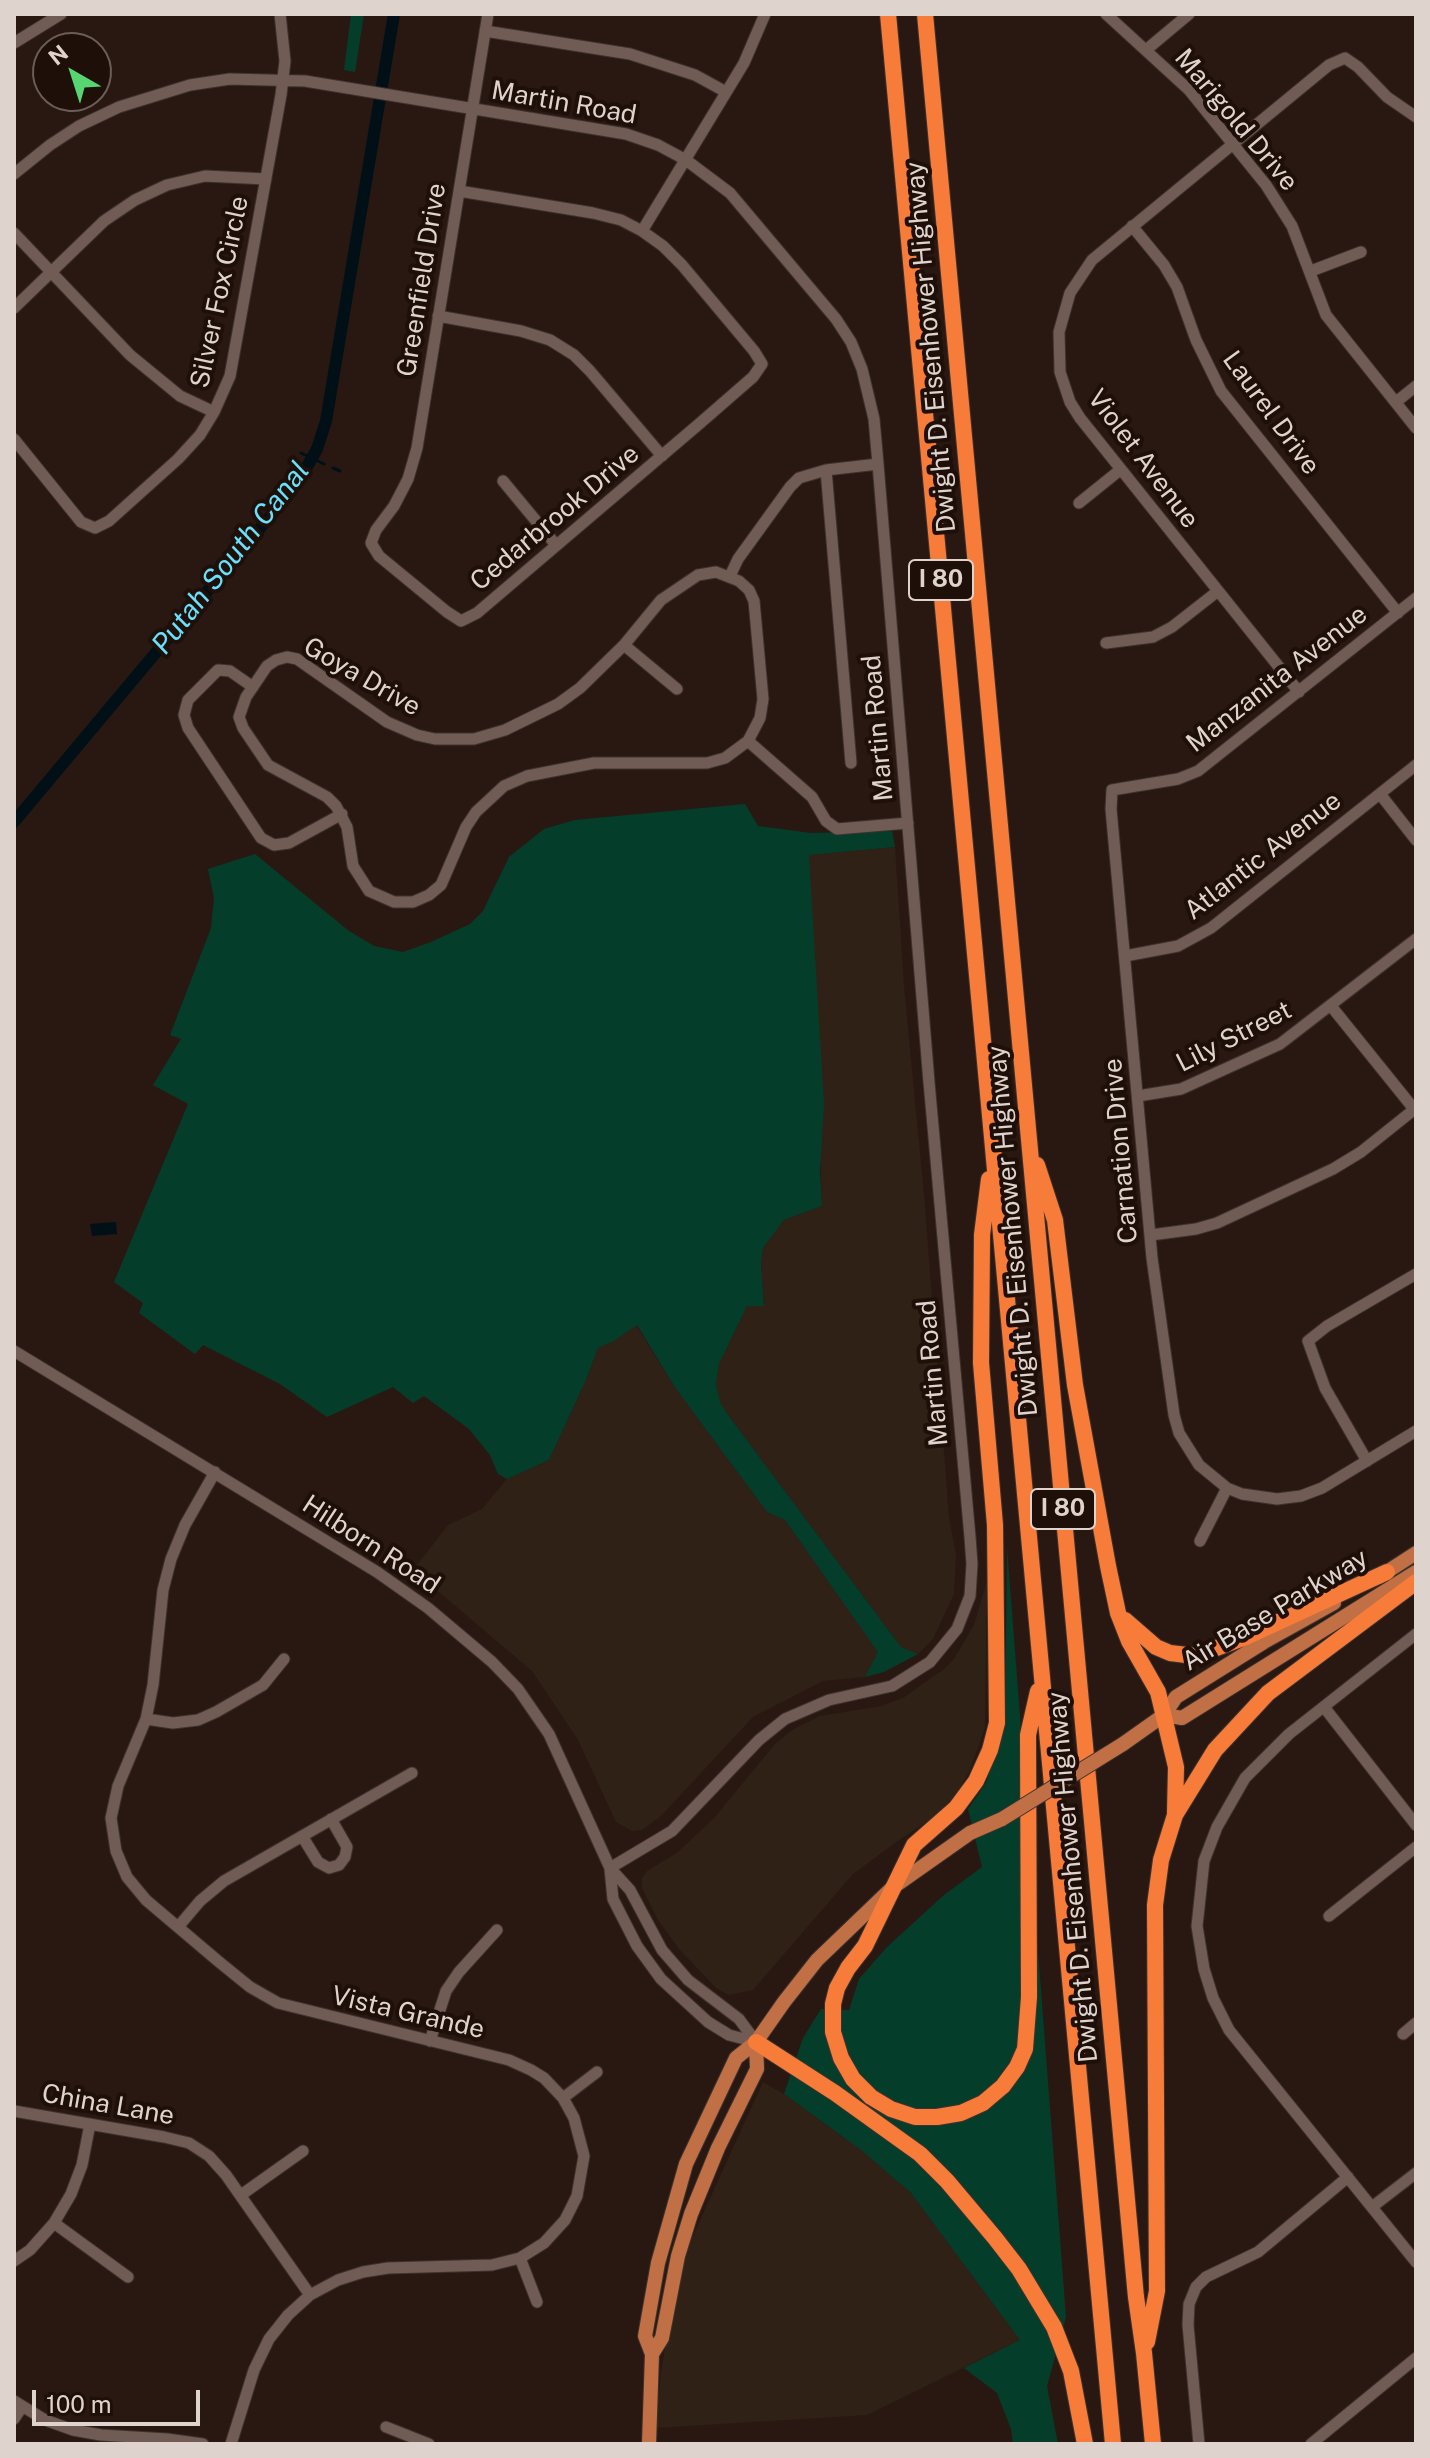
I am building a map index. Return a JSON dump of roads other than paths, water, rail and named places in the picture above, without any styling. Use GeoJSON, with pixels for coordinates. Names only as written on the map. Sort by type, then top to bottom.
{"type":"FeatureCollection","features":[{"type":"Feature","properties":{"kind":"highway","name":"Dwight D. Eisenhower Highway"},"geometry":{"type":"LineString","coordinates":[[888,14],[1113,2444]]}},
{"type":"Feature","properties":{"kind":"highway","name":"Dwight D. Eisenhower Highway"},"geometry":{"type":"LineString","coordinates":[[925,14],[1134,2281],[1153,2444]]}},
{"type":"Feature","properties":{"kind":"highway"},"geometry":{"type":"LineString","coordinates":[[1028,1137],[1055,1220],[1075,1385],[1118,1613],[1129,1641],[1158,1692],[1176,1767],[1175,1815]]}},
{"type":"Feature","properties":{"kind":"highway"},"geometry":{"type":"LineString","coordinates":[[993,1145],[982,1235],[981,1363],[995,1525],[997,1723],[990,1750],[976,1781],[956,1808],[914,1845],[865,1946],[837,1988],[833,2004],[833,2032],[841,2058],[853,2079],[871,2097],[891,2109],[915,2117],[961,2113],[983,2103],[1003,2086],[1025,2049],[1029,1997],[1028,1735],[1042,1676]]}},
{"type":"Feature","properties":{"kind":"highway"},"geometry":{"type":"LineString","coordinates":[[1118,1613],[1156,1647],[1170,1653],[1195,1656],[1220,1648],[1387,1572]]}},
{"type":"Feature","properties":{"kind":"highway"},"geometry":{"type":"LineString","coordinates":[[1144,2353],[1157,2291],[1155,1905],[1161,1860],[1175,1815],[1215,1750],[1268,1693],[1416,1582]]}},
{"type":"Feature","properties":{"kind":"highway"},"geometry":{"type":"LineString","coordinates":[[756,2042],[920,2154],[985,2226],[1019,2269],[1054,2327],[1071,2371],[1085,2444]]}},
{"type":"Feature","properties":{"kind":"main road","name":"Air Base Parkway"},"geometry":{"type":"LineString","coordinates":[[652,2354],[645,2336],[652,2292],[686,2164],[736,2058],[756,2042],[817,1960],[892,1888],[926,1861],[970,1833],[1002,1819],[1123,1744],[1164,1715],[1176,1697],[1416,1553]]}},
{"type":"Feature","properties":{"kind":"main road","name":"Air Base Parkway"},"geometry":{"type":"LineString","coordinates":[[1164,1715],[1182,1718],[1416,1572]]}},
{"type":"Feature","properties":{"kind":"main road"},"geometry":{"type":"LineString","coordinates":[[649,2444],[652,2354],[662,2338],[678,2256],[718,2148],[757,2069],[756,2042]]}},
{"type":"Feature","properties":{"kind":"street"},"geometry":{"type":"LineString","coordinates":[[14,43],[61,14]]}},
{"type":"Feature","properties":{"kind":"street","name":"Silver Fox Circle"},"geometry":{"type":"LineString","coordinates":[[14,439],[81,522],[95,528],[109,521],[200,435],[230,376],[283,79],[284,36],[280,14]]}},
{"type":"Feature","properties":{"kind":"street","name":"Greenfield Drive"},"geometry":{"type":"LineString","coordinates":[[371,543],[376,530],[394,506],[417,448],[488,14]]}},
{"type":"Feature","properties":{"kind":"street"},"geometry":{"type":"LineString","coordinates":[[459,191],[593,213],[621,220],[642,231],[744,63],[765,14]]}},
{"type":"Feature","properties":{"kind":"street","name":"Marigold Drive"},"geometry":{"type":"LineString","coordinates":[[1106,14],[1189,90],[1281,207],[1311,271],[1326,315],[1416,428]]}},
{"type":"Feature","properties":{"kind":"street"},"geometry":{"type":"LineString","coordinates":[[1146,50],[1189,14]]}},
{"type":"Feature","properties":{"kind":"street"},"geometry":{"type":"LineString","coordinates":[[485,31],[630,54],[695,75],[726,92]]}},
{"type":"Feature","properties":{"kind":"street","name":"Violet Avenue"},"geometry":{"type":"LineString","coordinates":[[1299,692],[1120,470],[1070,402],[1060,372],[1058,342],[1063,311],[1080,274],[1092,260],[1329,65],[1345,58],[1387,97],[1416,117]]}},
{"type":"Feature","properties":{"kind":"street","name":"Martin Road"},"geometry":{"type":"LineString","coordinates":[[14,174],[79,126],[150,95],[230,79],[283,79],[361,89],[626,134],[658,145],[686,160],[730,193],[836,319],[851,342],[869,393],[878,464],[970,1537],[970,1596],[957,1629],[930,1662],[892,1686],[829,1700],[785,1719],[759,1740],[712,1793],[672,1831],[610,1868]]}},
{"type":"Feature","properties":{"kind":"street","name":"Silver Fox Circle"},"geometry":{"type":"LineString","coordinates":[[14,308],[104,221],[135,200],[167,185],[205,176],[266,179]]}},
{"type":"Feature","properties":{"kind":"street","name":"Laurel Drive"},"geometry":{"type":"LineString","coordinates":[[1132,226],[1164,265],[1177,287],[1196,340],[1221,391],[1398,613]]}},
{"type":"Feature","properties":{"kind":"street","name":"Cedarbrook Drive"},"geometry":{"type":"LineString","coordinates":[[371,543],[379,556],[461,621],[477,613],[753,377],[762,364],[754,351],[682,265],[642,231]]}},
{"type":"Feature","properties":{"kind":"street"},"geometry":{"type":"LineString","coordinates":[[14,233],[130,355],[180,396],[214,412]]}},
{"type":"Feature","properties":{"kind":"street"},"geometry":{"type":"LineString","coordinates":[[1311,271],[1361,252]]}},
{"type":"Feature","properties":{"kind":"street"},"geometry":{"type":"LineString","coordinates":[[438,316],[521,331],[550,340],[574,355],[662,456]]}},
{"type":"Feature","properties":{"kind":"street"},"geometry":{"type":"LineString","coordinates":[[1396,402],[1416,386]]}},
{"type":"Feature","properties":{"kind":"street"},"geometry":{"type":"LineString","coordinates":[[253,687],[230,671],[218,670],[188,700],[184,715],[188,728],[261,838],[274,845],[289,843],[342,814],[353,866],[369,891],[394,902],[413,902],[441,885],[466,827],[476,812],[504,786],[527,776],[594,763],[707,763],[725,758],[748,741],[760,718],[763,699],[756,615],[749,590],[730,576],[738,559],[799,478],[826,470],[878,464]]}},
{"type":"Feature","properties":{"kind":"street"},"geometry":{"type":"LineString","coordinates":[[826,470],[851,763]]}},
{"type":"Feature","properties":{"kind":"street"},"geometry":{"type":"LineString","coordinates":[[1079,503],[1120,470]]}},
{"type":"Feature","properties":{"kind":"street"},"geometry":{"type":"LineString","coordinates":[[503,481],[556,545]]}},
{"type":"Feature","properties":{"kind":"street","name":"Goya Drive"},"geometry":{"type":"LineString","coordinates":[[342,814],[327,797],[278,772],[261,756],[243,728],[239,717],[241,707],[267,666],[276,660],[287,657],[297,659],[401,729],[435,739],[474,739],[505,730],[558,704],[580,688],[624,645],[661,600],[683,583],[698,575],[716,572],[730,576]]}},
{"type":"Feature","properties":{"kind":"street"},"geometry":{"type":"LineString","coordinates":[[1106,643],[1153,637],[1172,627],[1218,591]]}},
{"type":"Feature","properties":{"kind":"street","name":"Manzanita Avenue"},"geometry":{"type":"LineString","coordinates":[[1112,790],[1178,779],[1198,771],[1416,598]]}},
{"type":"Feature","properties":{"kind":"street"},"geometry":{"type":"LineString","coordinates":[[624,645],[677,689]]}},
{"type":"Feature","properties":{"kind":"street"},"geometry":{"type":"LineString","coordinates":[[748,741],[812,797],[826,821],[837,829],[908,823]]}},
{"type":"Feature","properties":{"kind":"street","name":"Atlantic Avenue"},"geometry":{"type":"LineString","coordinates":[[1125,956],[1163,950],[1193,939],[1416,765]]}},
{"type":"Feature","properties":{"kind":"street","name":"Carnation Drive"},"geometry":{"type":"LineString","coordinates":[[1112,790],[1111,809],[1151,1235],[1169,1383],[1179,1433],[1199,1465],[1227,1488]]}},
{"type":"Feature","properties":{"kind":"street"},"geometry":{"type":"LineString","coordinates":[[1380,794],[1416,840]]}},
{"type":"Feature","properties":{"kind":"street","name":"Lily Street"},"geometry":{"type":"LineString","coordinates":[[1138,1096],[1181,1089],[1280,1044],[1416,939]]}},
{"type":"Feature","properties":{"kind":"street"},"geometry":{"type":"LineString","coordinates":[[1151,1235],[1217,1223],[1333,1169],[1361,1152],[1415,1108],[1331,1006]]}},
{"type":"Feature","properties":{"kind":"street"},"geometry":{"type":"LineString","coordinates":[[1367,1461],[1325,1388],[1308,1341],[1327,1326],[1416,1274]]}},
{"type":"Feature","properties":{"kind":"street","name":"Hilborn Road"},"geometry":{"type":"LineString","coordinates":[[14,1351],[377,1572],[428,1608],[492,1662],[518,1689],[549,1734],[610,1868],[630,1890],[653,1936],[675,1965],[703,1993],[739,2019],[756,2042]]}},
{"type":"Feature","properties":{"kind":"street"},"geometry":{"type":"LineString","coordinates":[[1200,1541],[1227,1488],[1260,1498],[1301,1496],[1322,1488],[1416,1431]]}},
{"type":"Feature","properties":{"kind":"street","name":"Vista Grande"},"geometry":{"type":"LineString","coordinates":[[215,1472],[185,1525],[171,1559],[163,1590],[153,1685],[146,1719],[118,1786],[111,1818],[116,1851],[127,1877],[178,1927],[250,1987],[278,2003],[509,2060],[544,2078],[563,2098],[574,2118],[582,2142],[583,2172],[577,2196],[565,2220],[555,2232],[520,2258],[492,2265],[388,2268],[363,2272],[338,2280],[310,2295],[288,2315],[269,2339],[254,2370],[231,2444]]}},
{"type":"Feature","properties":{"kind":"street"},"geometry":{"type":"LineString","coordinates":[[1416,1634],[1278,1744],[1245,1778],[1217,1827],[1204,1861],[1197,1926],[1204,1969],[1213,1998],[1229,2030],[1416,2262]]}},
{"type":"Feature","properties":{"kind":"street"},"geometry":{"type":"LineString","coordinates":[[146,1719],[173,1723],[207,1716],[263,1685],[284,1659]]}},
{"type":"Feature","properties":{"kind":"street"},"geometry":{"type":"LineString","coordinates":[[1324,1707],[1416,1825]]}},
{"type":"Feature","properties":{"kind":"street"},"geometry":{"type":"LineString","coordinates":[[178,1927],[200,1901],[224,1881],[412,1773]]}},
{"type":"Feature","properties":{"kind":"street"},"geometry":{"type":"LineString","coordinates":[[302,1836],[318,1862],[329,1868],[339,1865],[347,1847],[331,1819]]}},
{"type":"Feature","properties":{"kind":"street"},"geometry":{"type":"LineString","coordinates":[[1329,1916],[1416,1847]]}},
{"type":"Feature","properties":{"kind":"street","name":"Hilborn Road"},"geometry":{"type":"LineString","coordinates":[[610,1868],[613,1899],[637,1946],[661,1979],[708,2022],[729,2035],[756,2042]]}},
{"type":"Feature","properties":{"kind":"street"},"geometry":{"type":"LineString","coordinates":[[430,2041],[446,1991],[497,1930]]}},
{"type":"Feature","properties":{"kind":"street"},"geometry":{"type":"LineString","coordinates":[[1403,2034],[1416,2023]]}},
{"type":"Feature","properties":{"kind":"street"},"geometry":{"type":"LineString","coordinates":[[563,2098],[597,2072]]}},
{"type":"Feature","properties":{"kind":"street","name":"China Lane"},"geometry":{"type":"LineString","coordinates":[[14,2111],[189,2143],[209,2156],[241,2195],[310,2295]]}},
{"type":"Feature","properties":{"kind":"street"},"geometry":{"type":"LineString","coordinates":[[14,2261],[30,2250],[54,2223],[71,2194],[82,2165],[90,2124]]}},
{"type":"Feature","properties":{"kind":"street"},"geometry":{"type":"LineString","coordinates":[[241,2195],[303,2151]]}},
{"type":"Feature","properties":{"kind":"street"},"geometry":{"type":"LineString","coordinates":[[1372,2207],[1416,2173]]}},
{"type":"Feature","properties":{"kind":"street"},"geometry":{"type":"LineString","coordinates":[[1199,2444],[1188,2325],[1189,2304],[1196,2287],[1206,2277],[1258,2252],[1348,2177]]}},
{"type":"Feature","properties":{"kind":"street"},"geometry":{"type":"LineString","coordinates":[[54,2223],[128,2277]]}},
{"type":"Feature","properties":{"kind":"street"},"geometry":{"type":"LineString","coordinates":[[520,2258],[537,2302]]}},
{"type":"Feature","properties":{"kind":"street"},"geometry":{"type":"LineString","coordinates":[[1311,2444],[1416,2358]]}},
{"type":"Feature","properties":{"kind":"street"},"geometry":{"type":"LineString","coordinates":[[14,2419],[18,2404],[45,2420],[73,2430],[203,2444]]}},
{"type":"Feature","properties":{"kind":"street"},"geometry":{"type":"LineString","coordinates":[[386,2427],[429,2444]]}},
{"type":"Feature","properties":{"kind":"waterway","name":"Putah South Canal"},"geometry":{"type":"LineString","coordinates":[[14,822],[277,508],[300,479],[317,449],[326,421],[394,14]]}},
{"type":"Feature","properties":{"kind":"waterway","name":"Putah South Canal"},"geometry":{"type":"LineString","coordinates":[[301,453],[324,464]]}},
{"type":"Feature","properties":{"kind":"waterway"},"geometry":{"type":"LineString","coordinates":[[333,468],[340,471]]}}]}
